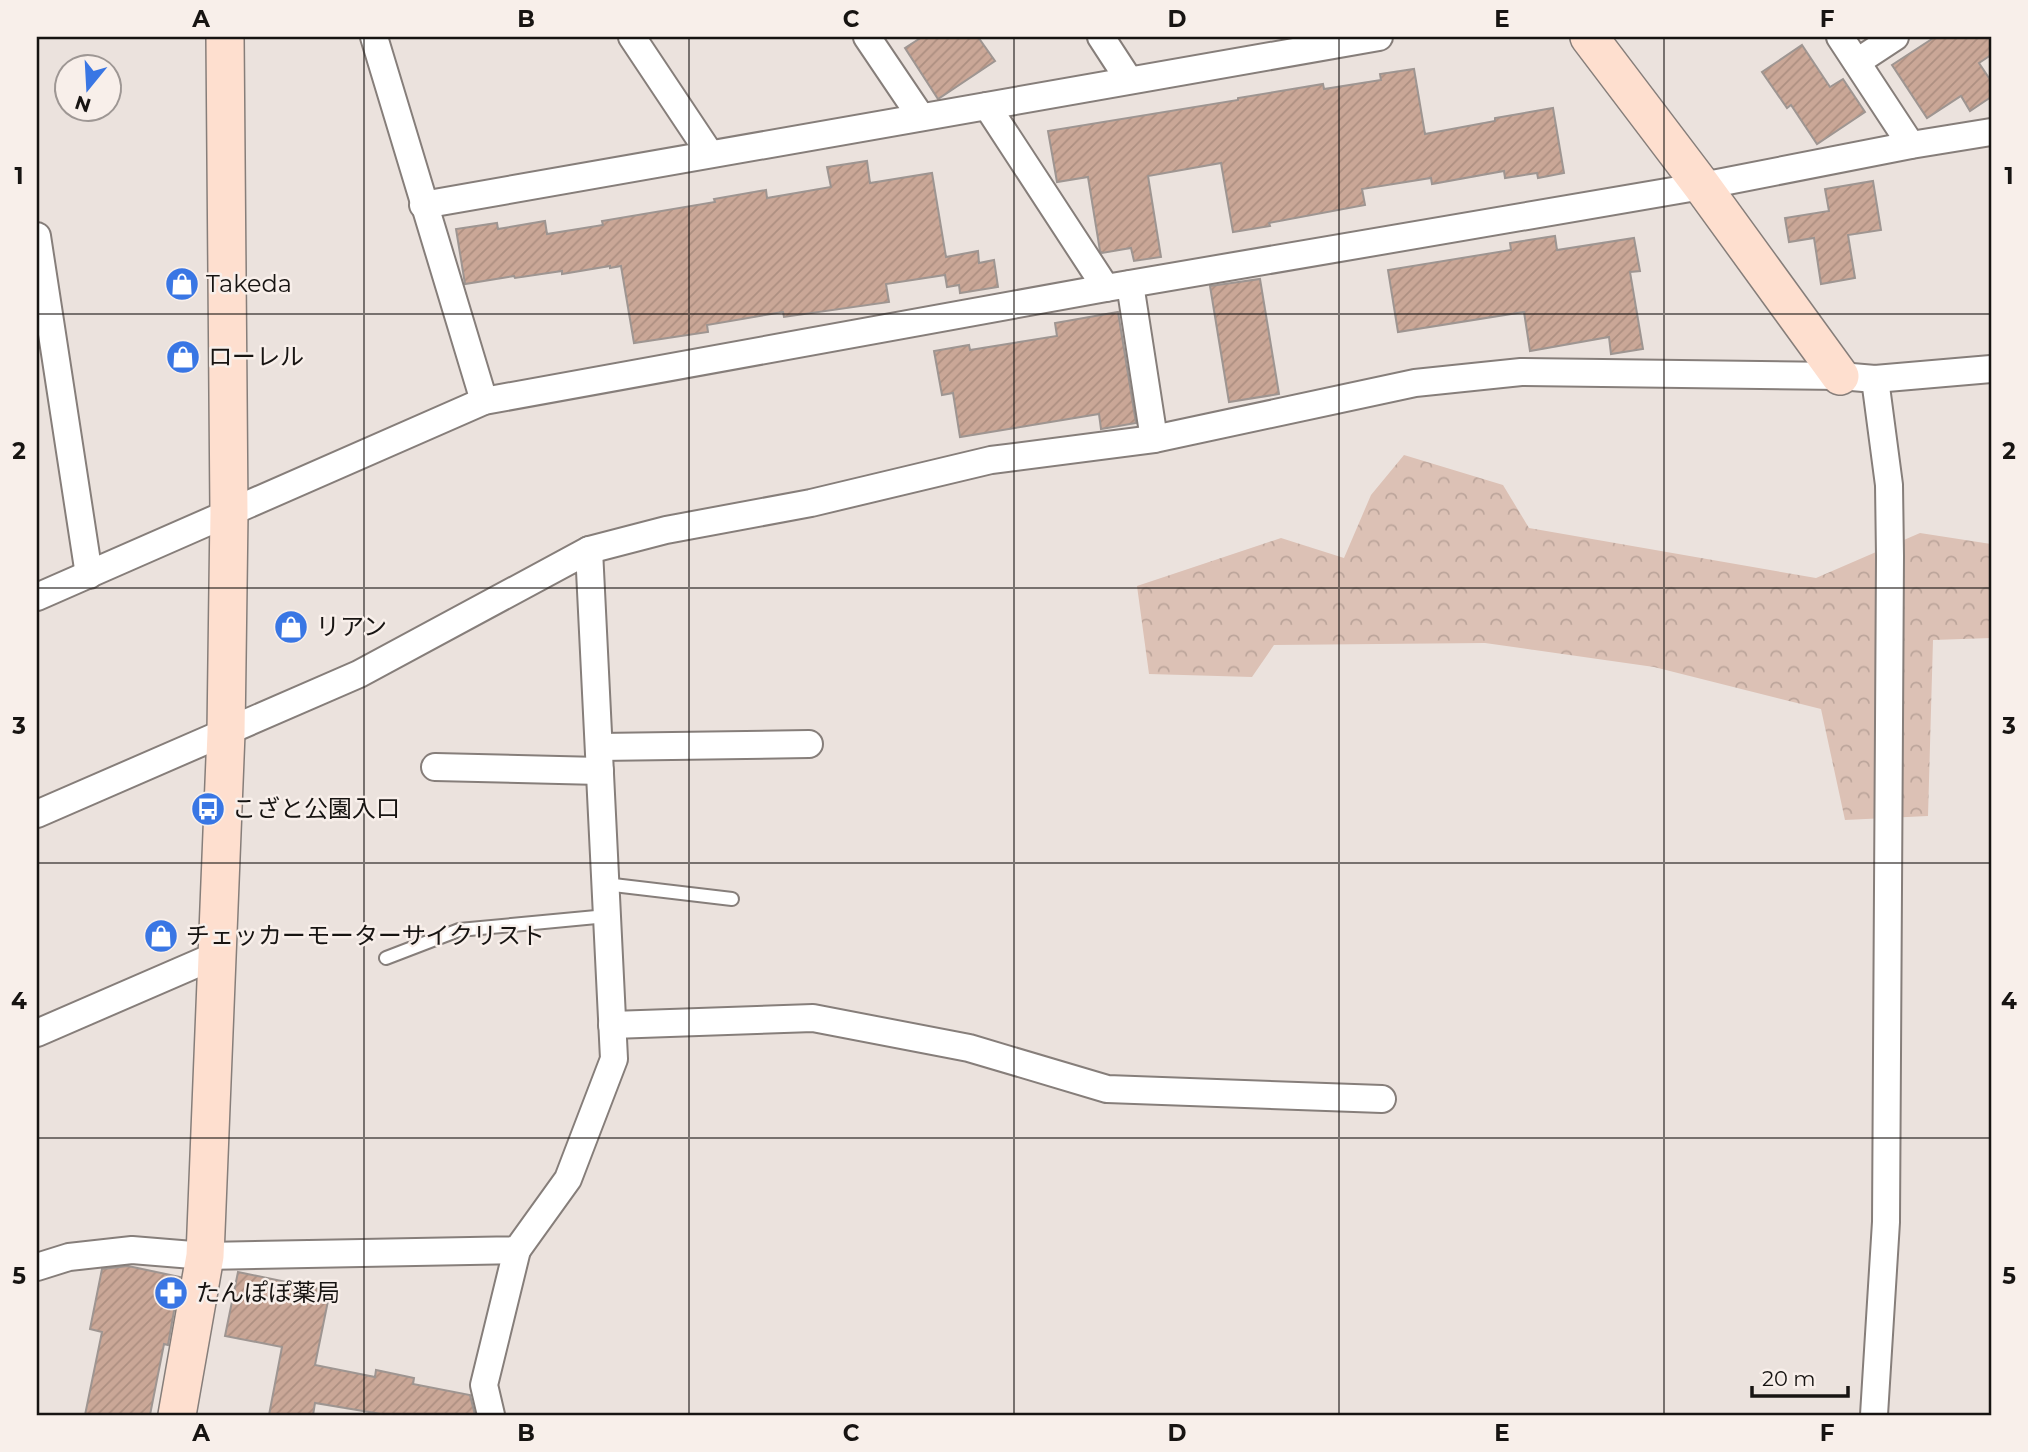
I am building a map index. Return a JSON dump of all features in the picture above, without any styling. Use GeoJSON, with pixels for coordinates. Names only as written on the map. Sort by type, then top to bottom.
{"type":"FeatureCollection","features":[{"type":"Feature","properties":{"kind":"street"},"geometry":{"type":"LineString","coordinates":[[177,1415],[205,1256],[226,733],[229,513],[225,37]]}},
{"type":"Feature","properties":{"kind":"street"},"geometry":{"type":"LineString","coordinates":[[373,37],[484,401]]}},
{"type":"Feature","properties":{"kind":"street"},"geometry":{"type":"LineString","coordinates":[[632,37],[709,154]]}},
{"type":"Feature","properties":{"kind":"street"},"geometry":{"type":"LineString","coordinates":[[867,37],[921,117]]}},
{"type":"Feature","properties":{"kind":"street"},"geometry":{"type":"LineString","coordinates":[[1101,37],[1129,80]]}},
{"type":"Feature","properties":{"kind":"street"},"geometry":{"type":"LineString","coordinates":[[423,205],[987,106],[1339,40],[1379,37]]}},
{"type":"Feature","properties":{"kind":"street"},"geometry":{"type":"LineString","coordinates":[[1589,37],[1702,186],[1858,377],[1889,485],[1886,1222],[1874,1415]]}},
{"type":"Feature","properties":{"kind":"street"},"geometry":{"type":"LineString","coordinates":[[1840,37],[1911,145]]}},
{"type":"Feature","properties":{"kind":"street"},"geometry":{"type":"LineString","coordinates":[[1857,62],[1895,37]]}},
{"type":"Feature","properties":{"kind":"street"},"geometry":{"type":"LineString","coordinates":[[987,106],[1118,286],[1154,439]]}},
{"type":"Feature","properties":{"kind":"street"},"geometry":{"type":"LineString","coordinates":[[37,597],[484,401],[1118,286],[1702,186],[1991,132]]}},
{"type":"Feature","properties":{"kind":"street"},"geometry":{"type":"LineString","coordinates":[[37,236],[89,575]]}},
{"type":"Feature","properties":{"kind":"street"},"geometry":{"type":"LineString","coordinates":[[37,814],[359,674],[589,550],[666,530],[811,503],[991,460],[1154,439],[1415,383],[1521,372],[1858,377],[1991,369]]}},
{"type":"Feature","properties":{"kind":"street"},"geometry":{"type":"LineString","coordinates":[[491,1415],[484,1385],[517,1250],[568,1179],[614,1059],[589,550]]}},
{"type":"Feature","properties":{"kind":"street"},"geometry":{"type":"LineString","coordinates":[[435,767],[809,744]]}},
{"type":"Feature","properties":{"kind":"street"},"geometry":{"type":"LineString","coordinates":[[37,1033],[217,955]]}},
{"type":"Feature","properties":{"kind":"street"},"geometry":{"type":"LineString","coordinates":[[612,1026],[813,1018],[969,1048],[1107,1089],[1382,1099]]}},
{"type":"Feature","properties":{"kind":"street"},"geometry":{"type":"LineString","coordinates":[[37,1267],[69,1257],[132,1250],[205,1256],[517,1250]]}},
{"type":"Feature","properties":{"kind":"lane"},"geometry":{"type":"LineString","coordinates":[[605,884],[732,899]]}},
{"type":"Feature","properties":{"kind":"lane"},"geometry":{"type":"LineString","coordinates":[[386,958],[459,929],[607,916]]}},
{"type":"Feature","properties":{"kind":"green space"},"geometry":{"type":"Polygon","coordinates":[[[1404,455],[1503,485],[1529,528],[1816,578],[1920,533],[1991,544],[1991,638],[1933,640],[1928,816],[1845,820],[1821,709],[1654,667],[1485,643],[1274,645],[1252,677],[1149,674],[1137,586],[1281,538],[1344,558],[1371,495],[1404,455]]]}},
{"type":"Feature","properties":{"kind":"building"},"geometry":{"type":"Polygon","coordinates":[[[922,37],[978,37],[995,61],[938,99],[905,48],[922,37]]]}},
{"type":"Feature","properties":{"kind":"building"},"geometry":{"type":"Polygon","coordinates":[[[1935,37],[1991,37],[1991,55],[1979,63],[1991,81],[1991,97],[1970,111],[1961,96],[1927,118],[1892,65],[1935,37]]]}},
{"type":"Feature","properties":{"kind":"building"},"geometry":{"type":"Polygon","coordinates":[[[1802,45],[1830,87],[1843,79],[1865,112],[1817,144],[1791,105],[1787,108],[1762,72],[1802,45]]]}},
{"type":"Feature","properties":{"kind":"building"},"geometry":{"type":"Polygon","coordinates":[[[1414,69],[1425,134],[1553,108],[1564,173],[1538,178],[1537,173],[1505,178],[1504,171],[1432,184],[1431,178],[1362,189],[1365,205],[1233,232],[1221,163],[1148,176],[1161,257],[1134,261],[1131,248],[1102,253],[1100,251],[1088,177],[1057,182],[1048,131],[1323,84],[1324,89],[1381,80],[1380,74],[1414,69]]]}},
{"type":"Feature","properties":{"kind":"building"},"geometry":{"type":"Polygon","coordinates":[[[867,161],[870,183],[932,173],[946,257],[978,251],[979,263],[994,260],[998,287],[960,293],[959,285],[947,287],[945,275],[886,284],[889,302],[784,317],[783,312],[707,325],[708,332],[634,343],[621,266],[562,274],[562,271],[514,276],[465,284],[456,229],[497,223],[498,229],[545,221],[547,234],[603,225],[602,221],[715,202],[714,199],[766,190],[767,198],[831,187],[827,167],[867,161]]]}},
{"type":"Feature","properties":{"kind":"building"},"geometry":{"type":"Polygon","coordinates":[[[1873,181],[1881,230],[1848,235],[1855,278],[1821,284],[1814,238],[1789,242],[1785,218],[1829,211],[1825,189],[1873,181]]]}},
{"type":"Feature","properties":{"kind":"building"},"geometry":{"type":"Polygon","coordinates":[[[1555,236],[1557,250],[1634,238],[1640,271],[1630,272],[1643,349],[1611,354],[1609,337],[1530,351],[1524,312],[1398,332],[1388,270],[1511,250],[1510,243],[1555,236]]]}},
{"type":"Feature","properties":{"kind":"building"},"geometry":{"type":"Polygon","coordinates":[[[1260,279],[1279,394],[1229,402],[1210,286],[1260,279]]]}},
{"type":"Feature","properties":{"kind":"building"},"geometry":{"type":"Polygon","coordinates":[[[1118,312],[1136,423],[1101,429],[1099,414],[960,437],[953,393],[942,395],[934,351],[969,345],[970,350],[1057,336],[1055,323],[1118,312]]]}},
{"type":"Feature","properties":{"kind":"building"},"geometry":{"type":"Polygon","coordinates":[[[128,1266],[180,1277],[168,1345],[164,1344],[150,1415],[85,1415],[102,1332],[90,1329],[102,1269],[128,1266]]]}},
{"type":"Feature","properties":{"kind":"building"},"geometry":{"type":"Polygon","coordinates":[[[238,1272],[330,1291],[315,1365],[375,1377],[376,1370],[414,1378],[413,1384],[470,1395],[475,1415],[387,1415],[315,1403],[313,1415],[269,1415],[282,1347],[225,1336],[238,1272]]]}},
{"type":"Feature","properties":{"kind":"place","name":"Takeda"},"geometry":{"type":"Point","coordinates":[182,284]}},
{"type":"Feature","properties":{"kind":"place","name":"ローレル"},"geometry":{"type":"Point","coordinates":[183,357]}},
{"type":"Feature","properties":{"kind":"place","name":"リアン"},"geometry":{"type":"Point","coordinates":[291,627]}},
{"type":"Feature","properties":{"kind":"place","name":"こざと公園入口"},"geometry":{"type":"Point","coordinates":[208,809]}},
{"type":"Feature","properties":{"kind":"place","name":"チェッカーモーターサイクリスト"},"geometry":{"type":"Point","coordinates":[161,936]}},
{"type":"Feature","properties":{"kind":"place","name":"たんぽぽ薬局"},"geometry":{"type":"Point","coordinates":[171,1293]}}]}
